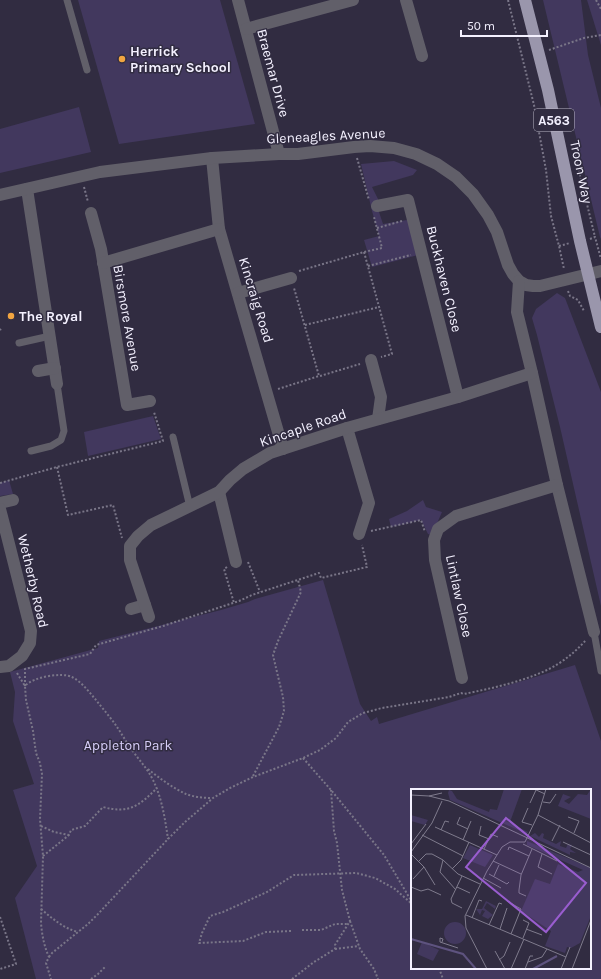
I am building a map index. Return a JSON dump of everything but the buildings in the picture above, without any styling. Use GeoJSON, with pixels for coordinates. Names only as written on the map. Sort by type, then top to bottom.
{"type":"FeatureCollection","features":[{"type":"Feature","properties":{"kind":"highway","name":"Troon Way"},"geometry":{"type":"LineString","coordinates":[[525,0],[548,90],[580,241],[601,327]]}},
{"type":"Feature","properties":{"kind":"street","name":"Braemar Drive"},"geometry":{"type":"LineString","coordinates":[[238,0],[279,154]]}},
{"type":"Feature","properties":{"kind":"street"},"geometry":{"type":"LineString","coordinates":[[246,29],[351,0]]}},
{"type":"Feature","properties":{"kind":"street"},"geometry":{"type":"LineString","coordinates":[[406,0],[422,56]]}},
{"type":"Feature","properties":{"kind":"street","name":"Gleneagles Avenue"},"geometry":{"type":"LineString","coordinates":[[0,195],[100,172],[212,158],[298,154],[370,146],[394,148],[416,154],[437,164],[456,177],[473,194],[488,214],[499,238],[508,265],[519,281]]}},
{"type":"Feature","properties":{"kind":"street","name":"Kincraig Road"},"geometry":{"type":"LineString","coordinates":[[212,158],[219,229],[283,448]]}},
{"type":"Feature","properties":{"kind":"street"},"geometry":{"type":"LineString","coordinates":[[27,189],[57,384]]}},
{"type":"Feature","properties":{"kind":"street","name":"Buckhaven Close"},"geometry":{"type":"LineString","coordinates":[[374,209],[408,200],[458,396]]}},
{"type":"Feature","properties":{"kind":"street","name":"Birsmore Avenue"},"geometry":{"type":"LineString","coordinates":[[91,213],[101,249],[102,263],[127,405],[150,401]]}},
{"type":"Feature","properties":{"kind":"street"},"geometry":{"type":"LineString","coordinates":[[102,263],[219,229]]}},
{"type":"Feature","properties":{"kind":"street"},"geometry":{"type":"LineString","coordinates":[[594,632],[557,485],[517,312],[519,281],[526,285],[540,286],[601,271]]}},
{"type":"Feature","properties":{"kind":"street"},"geometry":{"type":"LineString","coordinates":[[238,293],[291,278]]}},
{"type":"Feature","properties":{"kind":"street"},"geometry":{"type":"LineString","coordinates":[[371,360],[381,397],[378,419]]}},
{"type":"Feature","properties":{"kind":"street"},"geometry":{"type":"LineString","coordinates":[[38,372],[55,368]]}},
{"type":"Feature","properties":{"kind":"street","name":"Kincaple Road"},"geometry":{"type":"LineString","coordinates":[[130,546],[138,536],[151,525],[219,492],[243,469],[270,453],[347,428],[532,373]]}},
{"type":"Feature","properties":{"kind":"street"},"geometry":{"type":"LineString","coordinates":[[347,428],[369,503],[359,534]]}},
{"type":"Feature","properties":{"kind":"street","name":"Lintlaw Close"},"geometry":{"type":"LineString","coordinates":[[462,678],[434,560],[434,540],[438,529],[456,516],[557,485]]}},
{"type":"Feature","properties":{"kind":"street"},"geometry":{"type":"LineString","coordinates":[[219,492],[236,562]]}},
{"type":"Feature","properties":{"kind":"street"},"geometry":{"type":"LineString","coordinates":[[0,503],[13,500]]}},
{"type":"Feature","properties":{"kind":"street","name":"Wetherby Road"},"geometry":{"type":"LineString","coordinates":[[0,509],[31,631],[30,643],[22,656],[5,666]]}},
{"type":"Feature","properties":{"kind":"street"},"geometry":{"type":"LineString","coordinates":[[130,546],[130,560],[149,617]]}},
{"type":"Feature","properties":{"kind":"street"},"geometry":{"type":"LineString","coordinates":[[131,609],[145,605]]}},
{"type":"Feature","properties":{"kind":"lane"},"geometry":{"type":"LineString","coordinates":[[68,0],[87,70]]}},
{"type":"Feature","properties":{"kind":"lane"},"geometry":{"type":"LineString","coordinates":[[19,343],[50,336]]}},
{"type":"Feature","properties":{"kind":"lane"},"geometry":{"type":"LineString","coordinates":[[30,451],[52,446],[61,440],[64,431],[57,384]]}},
{"type":"Feature","properties":{"kind":"lane"},"geometry":{"type":"LineString","coordinates":[[173,437],[190,507]]}},
{"type":"Feature","properties":{"kind":"lane"},"geometry":{"type":"LineString","coordinates":[[594,632],[601,670]]}},
{"type":"Feature","properties":{"kind":"path"},"geometry":{"type":"LineString","coordinates":[[508,0],[534,106],[546,170],[551,216],[559,246]]}},
{"type":"Feature","properties":{"kind":"path"},"geometry":{"type":"LineString","coordinates":[[596,0],[601,9]]}},
{"type":"Feature","properties":{"kind":"path"},"geometry":{"type":"LineString","coordinates":[[549,50],[584,38],[601,35]]}},
{"type":"Feature","properties":{"kind":"path"},"geometry":{"type":"LineString","coordinates":[[319,376],[290,274],[382,248],[374,209],[354,147]]}},
{"type":"Feature","properties":{"kind":"path"},"geometry":{"type":"LineString","coordinates":[[81,177],[91,213]]}},
{"type":"Feature","properties":{"kind":"path"},"geometry":{"type":"LineString","coordinates":[[377,228],[413,218]]}},
{"type":"Feature","properties":{"kind":"path"},"geometry":{"type":"LineString","coordinates":[[267,392],[392,354],[364,252]]}},
{"type":"Feature","properties":{"kind":"path"},"geometry":{"type":"LineString","coordinates":[[368,266],[422,253]]}},
{"type":"Feature","properties":{"kind":"path"},"geometry":{"type":"LineString","coordinates":[[304,325],[379,307]]}},
{"type":"Feature","properties":{"kind":"path"},"geometry":{"type":"LineString","coordinates":[[0,483],[57,467],[163,441],[150,401]]}},
{"type":"Feature","properties":{"kind":"path"},"geometry":{"type":"LineString","coordinates":[[57,467],[68,515],[113,505],[124,546],[130,546]]}},
{"type":"Feature","properties":{"kind":"path"},"geometry":{"type":"LineString","coordinates":[[49,957],[44,944],[40,923],[43,856],[40,808],[42,774],[36,753],[26,700],[26,669],[90,654],[96,645],[163,626],[319,573],[321,578],[367,567],[359,534],[421,520],[426,536],[434,540]]}},
{"type":"Feature","properties":{"kind":"path"},"geometry":{"type":"LineString","coordinates":[[234,603],[224,569],[236,562],[248,561],[260,592]]}},
{"type":"Feature","properties":{"kind":"path"},"geometry":{"type":"LineString","coordinates":[[253,777],[279,727],[284,711],[283,697],[274,655],[278,641],[301,592],[298,580]]}},
{"type":"Feature","properties":{"kind":"path"},"geometry":{"type":"LineString","coordinates":[[51,979],[46,964],[52,953],[98,914],[168,839],[213,798],[253,777],[320,750],[336,738],[348,722],[363,713],[382,708],[484,690],[529,676],[563,661],[594,632]]}},
{"type":"Feature","properties":{"kind":"path"},"geometry":{"type":"LineString","coordinates":[[5,666],[17,674],[25,686]]}},
{"type":"Feature","properties":{"kind":"path"},"geometry":{"type":"LineString","coordinates":[[25,686],[27,683],[36,679],[62,674],[71,676],[79,681],[91,694],[117,727],[132,751],[146,767],[186,794],[213,798]]}},
{"type":"Feature","properties":{"kind":"path"},"geometry":{"type":"LineString","coordinates":[[302,758],[331,790],[384,855],[411,901]]}},
{"type":"Feature","properties":{"kind":"path"},"geometry":{"type":"LineString","coordinates":[[146,767],[157,788],[168,839]]}},
{"type":"Feature","properties":{"kind":"path"},"geometry":{"type":"LineString","coordinates":[[43,856],[69,835],[71,830],[85,826],[103,807],[113,810],[124,810],[140,804],[157,788]]}},
{"type":"Feature","properties":{"kind":"path"},"geometry":{"type":"LineString","coordinates":[[331,790],[334,831],[337,843],[342,890],[349,923],[360,949],[374,969],[378,979]]}},
{"type":"Feature","properties":{"kind":"path"},"geometry":{"type":"LineString","coordinates":[[41,826],[54,832],[69,835]]}},
{"type":"Feature","properties":{"kind":"path"},"geometry":{"type":"LineString","coordinates":[[291,931],[266,932],[243,941],[198,943],[210,916],[223,912],[267,892],[294,875],[356,873],[375,878],[396,889],[411,902]]}},
{"type":"Feature","properties":{"kind":"path"},"geometry":{"type":"LineString","coordinates":[[41,909],[61,925],[78,932]]}},
{"type":"Feature","properties":{"kind":"path"},"geometry":{"type":"LineString","coordinates":[[0,917],[16,964],[0,969]]}},
{"type":"Feature","properties":{"kind":"path"},"geometry":{"type":"LineString","coordinates":[[302,930],[321,930],[335,924],[349,923]]}},
{"type":"Feature","properties":{"kind":"path"},"geometry":{"type":"LineString","coordinates":[[335,950],[335,945],[349,923]]}},
{"type":"Feature","properties":{"kind":"path"},"geometry":{"type":"LineString","coordinates":[[292,979],[314,962],[335,950],[359,946]]}},
{"type":"Feature","properties":{"kind":"path"},"geometry":{"type":"LineString","coordinates":[[91,979],[106,966]]}},
{"type":"Feature","properties":{"kind":"path"},"geometry":{"type":"LineString","coordinates":[[439,969],[443,979]]}},
{"type":"Feature","properties":{"kind":"green space"},"geometry":{"type":"Polygon","coordinates":[[[78,0],[220,0],[255,124],[119,144],[78,0]]]}},
{"type":"Feature","properties":{"kind":"green space"},"geometry":{"type":"Polygon","coordinates":[[[543,0],[581,0],[588,55],[601,108],[601,239],[600,237],[543,0]]]}},
{"type":"Feature","properties":{"kind":"green space"},"geometry":{"type":"Polygon","coordinates":[[[587,0],[601,0],[601,45],[587,0]]]}},
{"type":"Feature","properties":{"kind":"green space"},"geometry":{"type":"Polygon","coordinates":[[[79,107],[91,152],[0,173],[0,129],[79,107]]]}},
{"type":"Feature","properties":{"kind":"green space"},"geometry":{"type":"Polygon","coordinates":[[[394,161],[417,170],[413,175],[372,187],[379,201],[377,206],[383,224],[413,219],[422,254],[372,267],[364,240],[379,236],[361,164],[394,161]]]}},
{"type":"Feature","properties":{"kind":"green space"},"geometry":{"type":"Polygon","coordinates":[[[557,293],[565,298],[601,392],[601,606],[560,427],[532,318],[536,309],[557,293]]]}},
{"type":"Feature","properties":{"kind":"green space"},"geometry":{"type":"Polygon","coordinates":[[[153,416],[161,439],[88,456],[84,432],[153,416]]]}},
{"type":"Feature","properties":{"kind":"green space"},"geometry":{"type":"Polygon","coordinates":[[[9,480],[13,494],[0,496],[0,483],[9,480]]]}},
{"type":"Feature","properties":{"kind":"green space"},"geometry":{"type":"Polygon","coordinates":[[[423,500],[426,507],[442,512],[432,535],[428,534],[421,520],[391,527],[389,519],[407,511],[423,500]]]}},
{"type":"Feature","properties":{"kind":"green space","name":"Appleton Park"},"geometry":{"type":"Polygon","coordinates":[[[323,580],[360,704],[371,721],[377,717],[379,724],[575,665],[601,741],[601,979],[36,979],[15,898],[37,866],[13,790],[34,784],[13,721],[15,692],[10,672],[98,648],[99,641],[248,602],[323,580]]]}},
{"type":"Feature","properties":{"kind":"place","name":"Herrick Primary School"},"geometry":{"type":"Point","coordinates":[122,59]}},
{"type":"Feature","properties":{"kind":"place","name":"The Royal"},"geometry":{"type":"Point","coordinates":[11,316]}}]}
